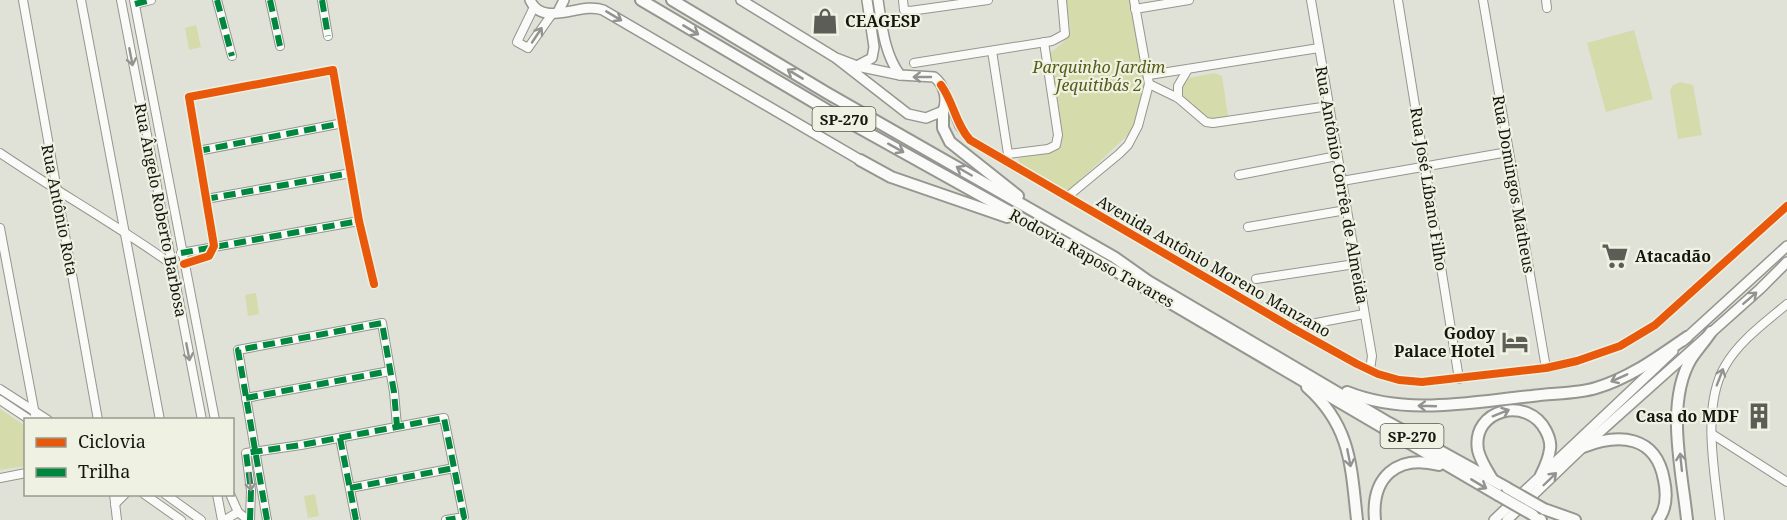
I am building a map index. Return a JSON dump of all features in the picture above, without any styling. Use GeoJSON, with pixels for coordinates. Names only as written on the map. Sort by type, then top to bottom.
{"type":"FeatureCollection","features":[{"type":"Feature","properties":{"kind":"highway","name":"Rodovia Raposo Tavares"},"geometry":{"type":"LineString","coordinates":[[641,0],[827,110],[1288,370],[1452,468],[1502,492],[1539,515],[1562,520]]}},
{"type":"Feature","properties":{"kind":"highway","name":"Rodovia Raposo Tavares"},"geometry":{"type":"LineString","coordinates":[[672,0],[827,93],[1114,257],[1148,281],[1320,380],[1389,423],[1492,480],[1502,492]]}},
{"type":"Feature","properties":{"kind":"highway"},"geometry":{"type":"LineString","coordinates":[[943,111],[943,128],[950,142],[1052,221]]}},
{"type":"Feature","properties":{"kind":"highway"},"geometry":{"type":"LineString","coordinates":[[860,160],[891,177],[992,210],[1049,234]]}},
{"type":"Feature","properties":{"kind":"highway"},"geometry":{"type":"LineString","coordinates":[[1687,520],[1677,427],[1678,396],[1692,359],[1711,332]]}},
{"type":"Feature","properties":{"kind":"highway"},"geometry":{"type":"LineString","coordinates":[[1320,380],[1371,399],[1399,405],[1436,406],[1594,389],[1649,364],[1687,337]]}},
{"type":"Feature","properties":{"kind":"highway"},"geometry":{"type":"LineString","coordinates":[[1288,370],[1318,398],[1338,423],[1349,454],[1358,520]]}},
{"type":"Feature","properties":{"kind":"highway"},"geometry":{"type":"LineString","coordinates":[[1492,480],[1479,454],[1478,440],[1482,428],[1489,419],[1499,412],[1511,409],[1530,414],[1539,420],[1549,438],[1551,447],[1541,475]]}},
{"type":"Feature","properties":{"kind":"highway"},"geometry":{"type":"LineString","coordinates":[[1583,447],[1618,438],[1633,441],[1649,449],[1660,465],[1666,488],[1666,502],[1658,520]]}},
{"type":"Feature","properties":{"kind":"highway"},"geometry":{"type":"LineString","coordinates":[[1375,520],[1377,492],[1382,480],[1391,471],[1400,465],[1425,461],[1452,468]]}},
{"type":"Feature","properties":{"kind":"highway"},"geometry":{"type":"LineString","coordinates":[[1539,515],[1575,520]]}},
{"type":"Feature","properties":{"kind":"main road"},"geometry":{"type":"LineString","coordinates":[[555,13],[564,0]]}},
{"type":"Feature","properties":{"kind":"main road"},"geometry":{"type":"LineString","coordinates":[[741,0],[836,57],[908,114],[926,118],[943,111],[945,98],[939,80],[929,76],[900,75],[857,66],[836,57]]}},
{"type":"Feature","properties":{"kind":"main road"},"geometry":{"type":"LineString","coordinates":[[857,66],[872,58],[874,53],[867,0]]}},
{"type":"Feature","properties":{"kind":"main road"},"geometry":{"type":"LineString","coordinates":[[878,0],[885,42],[891,61],[900,75]]}},
{"type":"Feature","properties":{"kind":"main road"},"geometry":{"type":"LineString","coordinates":[[532,3],[542,13],[593,7],[603,10],[860,160]]}},
{"type":"Feature","properties":{"kind":"main road"},"geometry":{"type":"LineString","coordinates":[[1494,520],[1687,337],[1787,246]]}},
{"type":"Feature","properties":{"kind":"main road"},"geometry":{"type":"LineString","coordinates":[[1508,520],[1583,447],[1787,262]]}},
{"type":"Feature","properties":{"kind":"street","name":"Rua Antônio Rota"},"geometry":{"type":"LineString","coordinates":[[23,0],[98,418]]}},
{"type":"Feature","properties":{"kind":"street"},"geometry":{"type":"LineString","coordinates":[[81,0],[160,418]]}},
{"type":"Feature","properties":{"kind":"street","name":"Rua Ângelo Roberto Barbosa"},"geometry":{"type":"LineString","coordinates":[[121,0],[202,418]]}},
{"type":"Feature","properties":{"kind":"street"},"geometry":{"type":"LineString","coordinates":[[151,0],[135,2],[215,418]]}},
{"type":"Feature","properties":{"kind":"street"},"geometry":{"type":"LineString","coordinates":[[218,0],[232,56]]}},
{"type":"Feature","properties":{"kind":"street"},"geometry":{"type":"LineString","coordinates":[[270,0],[280,46]]}},
{"type":"Feature","properties":{"kind":"street"},"geometry":{"type":"LineString","coordinates":[[322,0],[328,36]]}},
{"type":"Feature","properties":{"kind":"street"},"geometry":{"type":"LineString","coordinates":[[903,0],[904,10],[910,11],[988,0]]}},
{"type":"Feature","properties":{"kind":"street"},"geometry":{"type":"LineString","coordinates":[[914,63],[1060,38],[1065,33],[1062,0]]}},
{"type":"Feature","properties":{"kind":"street"},"geometry":{"type":"LineString","coordinates":[[1067,197],[1128,145],[1138,126],[1149,80],[1134,4],[1185,0]]}},
{"type":"Feature","properties":{"kind":"street","name":"Rua Antônio Corrêa de Almeida"},"geometry":{"type":"LineString","coordinates":[[1311,0],[1372,356],[1370,370]]}},
{"type":"Feature","properties":{"kind":"street","name":"Rua José Líbano Filho"},"geometry":{"type":"LineString","coordinates":[[1398,0],[1459,379]]}},
{"type":"Feature","properties":{"kind":"street","name":"Rua Domingos Matheus"},"geometry":{"type":"LineString","coordinates":[[1483,0],[1546,368]]}},
{"type":"Feature","properties":{"kind":"street"},"geometry":{"type":"LineString","coordinates":[[532,3],[517,42],[528,48],[555,13]]}},
{"type":"Feature","properties":{"kind":"street"},"geometry":{"type":"LineString","coordinates":[[992,51],[1008,158],[1056,145],[1058,135],[1044,42]]}},
{"type":"Feature","properties":{"kind":"street"},"geometry":{"type":"LineString","coordinates":[[1149,80],[1188,69],[1319,48]]}},
{"type":"Feature","properties":{"kind":"street"},"geometry":{"type":"LineString","coordinates":[[1178,98],[1178,86],[1188,69]]}},
{"type":"Feature","properties":{"kind":"street"},"geometry":{"type":"LineString","coordinates":[[184,264],[209,256],[214,246],[189,98],[333,70],[359,221],[374,285]]}},
{"type":"Feature","properties":{"kind":"street"},"geometry":{"type":"LineString","coordinates":[[1149,80],[1178,98],[1206,122],[1213,123],[1329,106]]}},
{"type":"Feature","properties":{"kind":"street","name":"Avenida Antônio Moreno Manzano"},"geometry":{"type":"LineString","coordinates":[[941,85],[949,97],[956,119],[970,140],[1008,158],[1067,197],[1294,329],[1370,370],[1399,380],[1422,382],[1459,379],[1546,368],[1577,361],[1620,346],[1654,325],[1787,206]]}},
{"type":"Feature","properties":{"kind":"street"},"geometry":{"type":"LineString","coordinates":[[198,151],[343,123]]}},
{"type":"Feature","properties":{"kind":"street"},"geometry":{"type":"LineString","coordinates":[[1342,181],[1508,152]]}},
{"type":"Feature","properties":{"kind":"street"},"geometry":{"type":"LineString","coordinates":[[0,153],[125,231],[170,263]]}},
{"type":"Feature","properties":{"kind":"street"},"geometry":{"type":"LineString","coordinates":[[1239,175],[1337,156]]}},
{"type":"Feature","properties":{"kind":"street"},"geometry":{"type":"LineString","coordinates":[[206,200],[351,173]]}},
{"type":"Feature","properties":{"kind":"street"},"geometry":{"type":"LineString","coordinates":[[1248,227],[1346,210]]}},
{"type":"Feature","properties":{"kind":"street"},"geometry":{"type":"LineString","coordinates":[[182,253],[359,221]]}},
{"type":"Feature","properties":{"kind":"street"},"geometry":{"type":"LineString","coordinates":[[0,228],[36,418]]}},
{"type":"Feature","properties":{"kind":"street"},"geometry":{"type":"LineString","coordinates":[[1257,279],[1355,264]]}},
{"type":"Feature","properties":{"kind":"street"},"geometry":{"type":"LineString","coordinates":[[1720,520],[1712,434],[1713,401],[1725,366],[1743,344],[1787,304]]}},
{"type":"Feature","properties":{"kind":"street"},"geometry":{"type":"LineString","coordinates":[[1294,329],[1364,314]]}},
{"type":"Feature","properties":{"kind":"street"},"geometry":{"type":"LineString","coordinates":[[267,520],[238,350],[382,323],[397,426]]}},
{"type":"Feature","properties":{"kind":"street"},"geometry":{"type":"LineString","coordinates":[[246,398],[390,371]]}},
{"type":"Feature","properties":{"kind":"street"},"geometry":{"type":"LineString","coordinates":[[0,389],[45,418]]}},
{"type":"Feature","properties":{"kind":"street"},"geometry":{"type":"LineString","coordinates":[[0,400],[27,418]]}},
{"type":"Feature","properties":{"kind":"street"},"geometry":{"type":"LineString","coordinates":[[249,520],[251,490],[246,453],[444,418],[464,517],[446,520]]}},
{"type":"Feature","properties":{"kind":"street"},"geometry":{"type":"LineString","coordinates":[[1712,434],[1787,483]]}},
{"type":"Feature","properties":{"kind":"street"},"geometry":{"type":"LineString","coordinates":[[340,438],[356,520]]}},
{"type":"Feature","properties":{"kind":"street"},"geometry":{"type":"LineString","coordinates":[[350,488],[454,468]]}},
{"type":"Feature","properties":{"kind":"street"},"geometry":{"type":"LineString","coordinates":[[0,478],[24,473]]}},
{"type":"Feature","properties":{"kind":"street"},"geometry":{"type":"LineString","coordinates":[[114,496],[115,520]]}},
{"type":"Feature","properties":{"kind":"street"},"geometry":{"type":"LineString","coordinates":[[115,504],[124,496]]}},
{"type":"Feature","properties":{"kind":"street"},"geometry":{"type":"LineString","coordinates":[[145,496],[181,520]]}},
{"type":"Feature","properties":{"kind":"street"},"geometry":{"type":"LineString","coordinates":[[217,496],[224,520],[238,512]]}},
{"type":"Feature","properties":{"kind":"street"},"geometry":{"type":"LineString","coordinates":[[230,496],[238,512],[249,520]]}},
{"type":"Feature","properties":{"kind":"street"},"geometry":{"type":"LineString","coordinates":[[175,498],[181,520]]}},
{"type":"Feature","properties":{"kind":"street"},"geometry":{"type":"LineString","coordinates":[[175,498],[201,520]]}},
{"type":"Feature","properties":{"kind":"green space","name":"Parquinho Jardim Jequitibás 2"},"geometry":{"type":"Polygon","coordinates":[[[1067,0],[1131,0],[1146,82],[1130,133],[1068,191],[1019,163],[1018,160],[1054,152],[1060,145],[1062,133],[1049,54],[1069,34],[1067,0]]]}},
{"type":"Feature","properties":{"kind":"green space"},"geometry":{"type":"Polygon","coordinates":[[[196,25],[201,47],[189,50],[185,28],[196,25]]]}},
{"type":"Feature","properties":{"kind":"green space"},"geometry":{"type":"Polygon","coordinates":[[[1634,30],[1653,99],[1606,112],[1587,43],[1634,30]]]}},
{"type":"Feature","properties":{"kind":"green space"},"geometry":{"type":"Polygon","coordinates":[[[1214,73],[1222,76],[1228,116],[1226,120],[1211,119],[1185,99],[1181,89],[1189,78],[1214,73]]]}},
{"type":"Feature","properties":{"kind":"green space"},"geometry":{"type":"Polygon","coordinates":[[[1680,82],[1693,85],[1702,135],[1678,139],[1670,90],[1673,85],[1680,82]]]}},
{"type":"Feature","properties":{"kind":"green space"},"geometry":{"type":"Polygon","coordinates":[[[256,293],[259,314],[248,316],[245,295],[256,293]]]}},
{"type":"Feature","properties":{"kind":"green space"},"geometry":{"type":"Polygon","coordinates":[[[0,409],[24,425],[24,466],[0,470],[0,409]]]}},
{"type":"Feature","properties":{"kind":"green space"},"geometry":{"type":"Polygon","coordinates":[[[315,494],[319,516],[308,518],[304,496],[315,494]]]}},
{"type":"Feature","properties":{"kind":"marked path"},"geometry":{"type":"LineString","coordinates":[[135,4],[151,0]]}},
{"type":"Feature","properties":{"kind":"marked path"},"geometry":{"type":"LineString","coordinates":[[217,0],[232,56]]}},
{"type":"Feature","properties":{"kind":"marked path"},"geometry":{"type":"LineString","coordinates":[[270,0],[280,46]]}},
{"type":"Feature","properties":{"kind":"marked path"},"geometry":{"type":"LineString","coordinates":[[322,0],[328,36]]}},
{"type":"Feature","properties":{"kind":"marked path"},"geometry":{"type":"LineString","coordinates":[[198,151],[343,123]]}},
{"type":"Feature","properties":{"kind":"marked path"},"geometry":{"type":"LineString","coordinates":[[206,199],[351,173]]}},
{"type":"Feature","properties":{"kind":"marked path"},"geometry":{"type":"LineString","coordinates":[[181,253],[359,221]]}},
{"type":"Feature","properties":{"kind":"marked path"},"geometry":{"type":"LineString","coordinates":[[267,520],[238,350],[382,323],[394,392],[397,426]]}},
{"type":"Feature","properties":{"kind":"marked path"},"geometry":{"type":"LineString","coordinates":[[246,398],[390,371]]}},
{"type":"Feature","properties":{"kind":"marked path"},"geometry":{"type":"LineString","coordinates":[[250,520],[251,490],[246,453],[444,418],[464,517],[446,520]]}},
{"type":"Feature","properties":{"kind":"marked path"},"geometry":{"type":"LineString","coordinates":[[340,438],[356,520]]}},
{"type":"Feature","properties":{"kind":"marked path"},"geometry":{"type":"LineString","coordinates":[[350,488],[454,468]]}},
{"type":"Feature","properties":{"kind":"cycle path"},"geometry":{"type":"LineString","coordinates":[[184,264],[209,256],[214,246],[189,97],[333,70],[359,221],[374,284]]}},
{"type":"Feature","properties":{"kind":"cycle path"},"geometry":{"type":"LineString","coordinates":[[941,85],[961,127],[970,140],[1294,329],[1357,364],[1378,374],[1399,380],[1422,382],[1546,368],[1577,361],[1620,346],[1655,325],[1787,206]]}},
{"type":"Feature","properties":{"kind":"place","name":"CEAGESP"},"geometry":{"type":"Point","coordinates":[825,21]}},
{"type":"Feature","properties":{"kind":"place","name":"Atacadão"},"geometry":{"type":"Point","coordinates":[1615,256]}},
{"type":"Feature","properties":{"kind":"place","name":"Godoy Palace Hotel"},"geometry":{"type":"Point","coordinates":[1515,342]}},
{"type":"Feature","properties":{"kind":"place","name":"Casa do MDF"},"geometry":{"type":"Point","coordinates":[1759,416]}}]}
